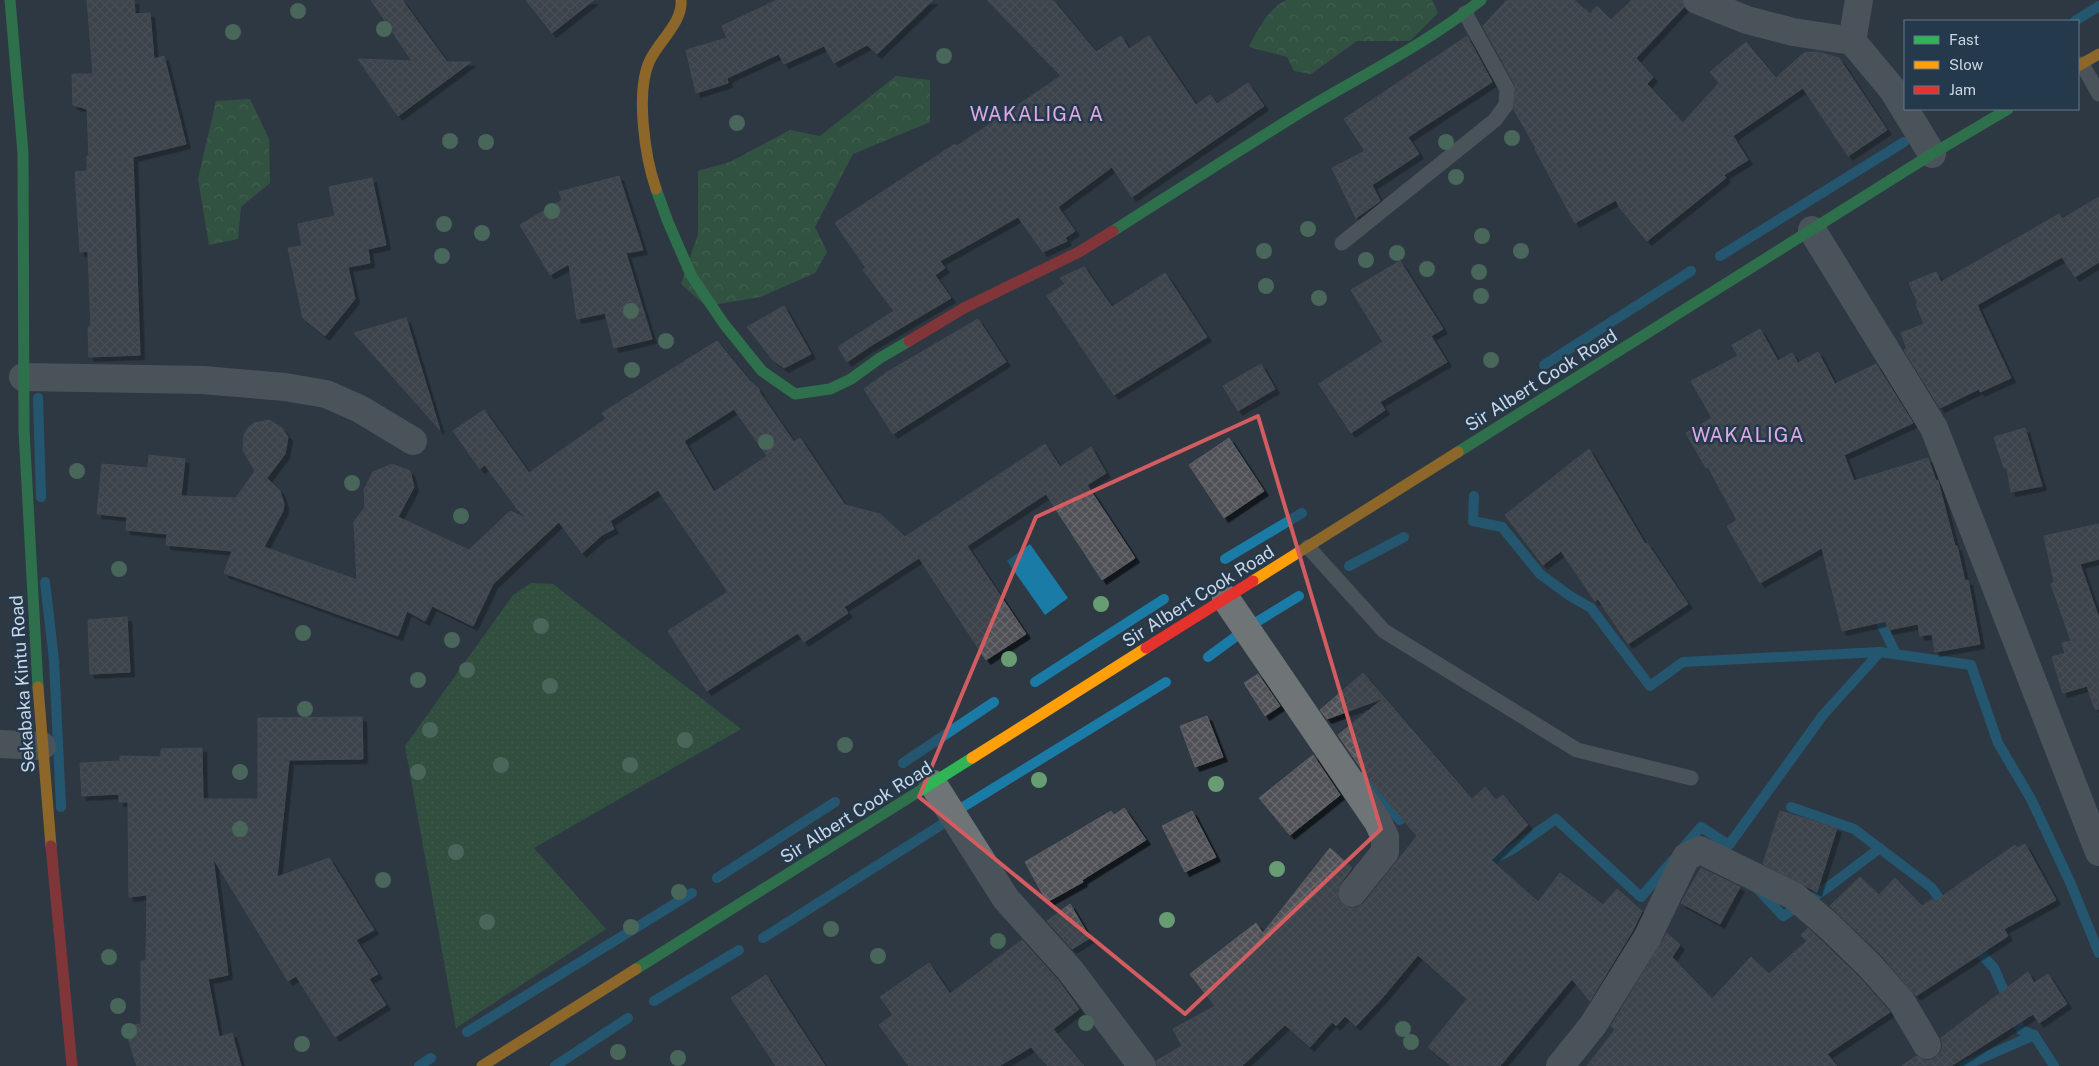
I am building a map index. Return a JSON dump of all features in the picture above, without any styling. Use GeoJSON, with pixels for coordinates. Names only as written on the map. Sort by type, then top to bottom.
{"type":"FeatureCollection","features":[{"type":"Feature","properties":{"kind":"street","name":"Sekabaka Kintu Road"},"geometry":{"type":"LineString","coordinates":[[10,0],[23,153],[23,377],[27,485],[42,746],[72,1066]]}},
{"type":"Feature","properties":{"kind":"street"},"geometry":{"type":"LineString","coordinates":[[681,0],[682,10],[650,60],[644,82],[642,100],[643,120],[650,171],[668,222],[691,275],[724,324],[762,371],[795,394],[830,389],[851,379],[880,358],[964,308],[1079,252],[1311,106],[1369,73],[1465,13],[1481,0]]}},
{"type":"Feature","properties":{"kind":"street"},"geometry":{"type":"LineString","coordinates":[[1697,0],[1747,20],[1793,32],[1852,41],[1893,90],[1904,108]]}},
{"type":"Feature","properties":{"kind":"street"},"geometry":{"type":"LineString","coordinates":[[1852,41],[1859,0]]}},
{"type":"Feature","properties":{"kind":"street"},"geometry":{"type":"LineString","coordinates":[[2080,65],[2099,54]]}},
{"type":"Feature","properties":{"kind":"street"},"geometry":{"type":"LineString","coordinates":[[1905,110],[1932,154]]}},
{"type":"Feature","properties":{"kind":"street","name":"Sir Albert Cook Road"},"geometry":{"type":"LineString","coordinates":[[484,1066],[1932,154],[2006,110]]}},
{"type":"Feature","properties":{"kind":"street"},"geometry":{"type":"LineString","coordinates":[[1812,230],[1934,428],[2099,852]]}},
{"type":"Feature","properties":{"kind":"street"},"geometry":{"type":"LineString","coordinates":[[23,377],[203,380],[285,387],[326,394],[360,408],[413,441]]}},
{"type":"Feature","properties":{"kind":"street"},"geometry":{"type":"LineString","coordinates":[[1226,599],[1378,822],[1385,837],[1385,852],[1352,893]]}},
{"type":"Feature","properties":{"kind":"street"},"geometry":{"type":"LineString","coordinates":[[0,744],[42,746]]}},
{"type":"Feature","properties":{"kind":"street"},"geometry":{"type":"LineString","coordinates":[[933,784],[1006,899],[1070,970],[1142,1066]]}},
{"type":"Feature","properties":{"kind":"street"},"geometry":{"type":"LineString","coordinates":[[1560,1066],[1593,1026],[1642,946],[1686,857],[1700,850],[1794,896],[1829,926],[1870,966],[1901,1001],[1928,1045]]}},
{"type":"Feature","properties":{"kind":"lane"},"geometry":{"type":"LineString","coordinates":[[1342,243],[1495,120],[1506,105],[1507,89],[1465,13]]}},
{"type":"Feature","properties":{"kind":"lane"},"geometry":{"type":"LineString","coordinates":[[2080,65],[2099,94]]}},
{"type":"Feature","properties":{"kind":"lane"},"geometry":{"type":"LineString","coordinates":[[1308,547],[1384,631],[1576,750],[1691,778]]}},
{"type":"Feature","properties":{"kind":"highlighted area"},"geometry":{"type":"Polygon","coordinates":[[[1258,416],[1381,829],[1185,1014],[919,797],[1036,517],[1258,416]]]}},
{"type":"Feature","properties":{"kind":"green space"},"geometry":{"type":"Polygon","coordinates":[[[1287,0],[1432,0],[1438,13],[1410,41],[1357,41],[1311,74],[1294,71],[1287,57],[1249,47],[1270,13],[1287,0]]]}},
{"type":"Feature","properties":{"kind":"green space"},"geometry":{"type":"Polygon","coordinates":[[[896,76],[930,80],[930,122],[853,154],[815,227],[827,252],[815,273],[760,297],[706,306],[681,284],[698,234],[698,171],[730,162],[790,130],[820,136],[896,76]]]}},
{"type":"Feature","properties":{"kind":"green space"},"geometry":{"type":"Polygon","coordinates":[[[250,99],[269,139],[270,183],[241,207],[238,239],[209,245],[198,179],[216,101],[250,99]]]}},
{"type":"Feature","properties":{"kind":"green space"},"geometry":{"type":"Polygon","coordinates":[[[531,583],[553,584],[741,729],[534,848],[606,929],[456,1028],[405,746],[513,595],[531,583]]]}},
{"type":"Feature","properties":{"kind":"water"},"geometry":{"type":"Polygon","coordinates":[[[1030,544],[1068,598],[1045,615],[1007,561],[1030,544]]]}},
{"type":"Feature","properties":{"kind":"building"},"geometry":{"type":"Polygon","coordinates":[[[87,0],[134,0],[135,14],[150,13],[154,59],[164,56],[186,144],[133,157],[140,355],[89,357],[88,327],[91,327],[88,251],[80,252],[75,172],[87,171],[87,156],[89,156],[87,109],[73,105],[72,74],[93,74],[87,0]]]}},
{"type":"Feature","properties":{"kind":"building"},"geometry":{"type":"Polygon","coordinates":[[[371,0],[402,0],[447,62],[471,62],[398,116],[358,59],[412,61],[371,0]]]}},
{"type":"Feature","properties":{"kind":"building"},"geometry":{"type":"Polygon","coordinates":[[[526,0],[594,0],[552,33],[526,0]]]}},
{"type":"Feature","properties":{"kind":"building"},"geometry":{"type":"Polygon","coordinates":[[[777,0],[933,0],[877,54],[867,45],[834,63],[824,46],[784,64],[779,54],[727,78],[728,83],[696,93],[686,50],[727,38],[722,26],[777,0]]]}},
{"type":"Feature","properties":{"kind":"building"},"geometry":{"type":"Polygon","coordinates":[[[987,0],[1053,0],[1096,52],[1121,36],[1129,49],[1149,36],[1196,105],[1210,95],[1217,104],[1248,83],[1264,106],[1132,197],[1112,167],[1058,207],[1075,231],[1065,238],[1067,241],[1043,252],[1018,217],[940,261],[945,268],[935,275],[951,298],[847,362],[838,347],[894,311],[863,270],[866,268],[835,223],[955,144],[957,146],[1061,76],[987,0]]]}},
{"type":"Feature","properties":{"kind":"building"},"geometry":{"type":"Polygon","coordinates":[[[1507,0],[1574,0],[1590,14],[1597,6],[1611,20],[1632,0],[1682,0],[1684,7],[1636,58],[1653,77],[1647,84],[1683,123],[1719,83],[1710,72],[1746,42],[1776,78],[1804,53],[1818,52],[1839,58],[1887,130],[1848,156],[1803,88],[1733,136],[1748,160],[1724,175],[1726,178],[1647,241],[1620,208],[1616,200],[1575,223],[1514,110],[1515,85],[1483,26],[1507,0]]]}},
{"type":"Feature","properties":{"kind":"building"},"geometry":{"type":"Polygon","coordinates":[[[1467,36],[1492,82],[1408,137],[1419,154],[1372,185],[1380,201],[1356,218],[1332,168],[1365,151],[1344,119],[1467,36]]]}},
{"type":"Feature","properties":{"kind":"building"},"geometry":{"type":"Polygon","coordinates":[[[619,176],[643,250],[626,253],[652,339],[614,348],[605,313],[577,319],[569,264],[550,275],[520,225],[562,200],[559,192],[619,176]]]}},
{"type":"Feature","properties":{"kind":"building"},"geometry":{"type":"Polygon","coordinates":[[[372,178],[386,245],[368,249],[370,263],[348,267],[355,299],[325,336],[303,318],[288,248],[302,246],[298,224],[335,216],[329,187],[372,178]]]}},
{"type":"Feature","properties":{"kind":"building"},"geometry":{"type":"Polygon","coordinates":[[[2099,197],[2099,262],[2075,277],[2062,257],[1977,305],[2011,378],[1980,392],[1979,389],[1940,408],[1904,350],[1907,349],[1901,333],[1924,324],[1916,304],[1918,303],[1909,283],[1936,272],[1941,282],[2059,214],[2062,219],[2099,197]]]}},
{"type":"Feature","properties":{"kind":"building"},"geometry":{"type":"Polygon","coordinates":[[[1400,261],[1443,329],[1431,336],[1447,362],[1380,402],[1385,410],[1351,433],[1319,384],[1383,342],[1351,290],[1400,261]]]}},
{"type":"Feature","properties":{"kind":"building"},"geometry":{"type":"Polygon","coordinates":[[[1084,267],[1112,307],[1165,273],[1207,337],[1114,395],[1047,296],[1065,284],[1060,278],[1084,267]]]}},
{"type":"Feature","properties":{"kind":"building"},"geometry":{"type":"Polygon","coordinates":[[[784,306],[811,354],[784,368],[773,360],[747,327],[784,306]]]}},
{"type":"Feature","properties":{"kind":"building"},"geometry":{"type":"Polygon","coordinates":[[[406,318],[440,430],[354,333],[406,318]]]}},
{"type":"Feature","properties":{"kind":"building"},"geometry":{"type":"Polygon","coordinates":[[[978,319],[1006,362],[893,434],[864,389],[889,371],[978,319]]]}},
{"type":"Feature","properties":{"kind":"building"},"geometry":{"type":"Polygon","coordinates":[[[1760,329],[1778,361],[1792,353],[1798,363],[1818,352],[1835,384],[1876,364],[1913,423],[1844,455],[1854,481],[1928,458],[1936,481],[1938,480],[1965,581],[1968,580],[1980,644],[1935,652],[1932,634],[1920,636],[1918,624],[1888,630],[1886,621],[1842,631],[1822,548],[1760,583],[1727,526],[1737,520],[1708,467],[1706,468],[1686,433],[1712,418],[1691,381],[1738,356],[1732,345],[1760,329]]]}},
{"type":"Feature","properties":{"kind":"building"},"geometry":{"type":"Polygon","coordinates":[[[717,341],[750,381],[759,389],[794,442],[800,438],[845,505],[880,514],[905,537],[1045,444],[1060,467],[1091,447],[1106,473],[1087,485],[1135,558],[1102,580],[1046,494],[967,546],[1026,634],[986,660],[919,558],[844,607],[848,613],[804,642],[798,633],[707,691],[668,631],[728,592],[658,490],[610,521],[614,529],[602,535],[582,553],[559,522],[493,584],[473,626],[432,606],[425,621],[407,611],[398,636],[224,573],[232,551],[166,545],[167,534],[126,530],[127,517],[97,514],[102,464],[148,468],[149,455],[185,459],[181,496],[236,498],[255,471],[243,450],[244,435],[254,423],[269,420],[282,428],[288,437],[285,454],[267,478],[280,491],[284,504],[283,511],[264,547],[357,580],[354,522],[365,507],[364,490],[373,472],[392,464],[410,471],[414,487],[398,517],[469,550],[510,511],[528,519],[518,510],[485,465],[480,469],[453,431],[484,410],[529,473],[606,419],[602,413],[717,341]],[[734,409],[684,441],[714,492],[767,456],[734,409]]]}},
{"type":"Feature","properties":{"kind":"building"},"geometry":{"type":"Polygon","coordinates":[[[1261,364],[1275,389],[1238,411],[1223,386],[1261,364]]]}},
{"type":"Feature","properties":{"kind":"building"},"geometry":{"type":"Polygon","coordinates":[[[2025,428],[2042,486],[2011,492],[2007,468],[2004,468],[1994,437],[2025,428]]]}},
{"type":"Feature","properties":{"kind":"building"},"geometry":{"type":"Polygon","coordinates":[[[1229,438],[1264,491],[1224,518],[1189,465],[1229,438]]]}},
{"type":"Feature","properties":{"kind":"building"},"geometry":{"type":"Polygon","coordinates":[[[1589,449],[1645,544],[1647,543],[1688,604],[1628,644],[1598,599],[1595,601],[1561,551],[1543,565],[1505,515],[1589,449]]]}},
{"type":"Feature","properties":{"kind":"building"},"geometry":{"type":"Polygon","coordinates":[[[2099,524],[2099,559],[2080,564],[2099,618],[2099,709],[2095,709],[2087,686],[2063,693],[2052,657],[2065,653],[2062,643],[2071,641],[2051,584],[2054,582],[2044,536],[2099,524]]]}},
{"type":"Feature","properties":{"kind":"building"},"geometry":{"type":"Polygon","coordinates":[[[127,617],[130,672],[90,674],[88,620],[127,617]]]}},
{"type":"Feature","properties":{"kind":"building"},"geometry":{"type":"Polygon","coordinates":[[[1363,673],[1472,799],[1485,787],[1496,800],[1503,795],[1528,825],[1491,860],[1538,902],[1560,873],[1603,905],[1617,889],[1642,911],[1633,930],[1590,1001],[1572,979],[1500,1066],[1451,1066],[1428,1047],[1467,999],[1418,955],[1356,1026],[1345,1016],[1336,1026],[1332,1022],[1310,1047],[1285,1025],[1242,1066],[1157,1066],[1156,1061],[1182,1046],[1173,1029],[1215,1006],[1190,974],[1256,923],[1263,933],[1330,848],[1352,868],[1340,884],[1337,891],[1338,899],[1343,905],[1357,908],[1364,903],[1417,836],[1369,780],[1338,735],[1384,698],[1327,719],[1320,710],[1363,673]]]}},
{"type":"Feature","properties":{"kind":"building"},"geometry":{"type":"Polygon","coordinates":[[[1258,674],[1280,706],[1265,716],[1244,683],[1258,674]]]}},
{"type":"Feature","properties":{"kind":"building"},"geometry":{"type":"Polygon","coordinates":[[[1207,716],[1223,757],[1195,767],[1180,726],[1207,716]]]}},
{"type":"Feature","properties":{"kind":"building"},"geometry":{"type":"Polygon","coordinates":[[[362,717],[363,759],[289,760],[277,877],[329,858],[374,930],[356,940],[378,974],[369,979],[386,1005],[335,1037],[296,976],[288,981],[213,858],[228,975],[208,979],[219,1037],[232,1033],[241,1066],[137,1066],[124,1026],[141,1024],[141,961],[146,961],[147,895],[129,897],[128,802],[119,802],[119,794],[82,796],[80,763],[120,761],[120,756],[161,757],[161,749],[202,748],[203,799],[258,799],[258,718],[362,717]]]}},
{"type":"Feature","properties":{"kind":"building"},"geometry":{"type":"Polygon","coordinates":[[[1313,755],[1340,795],[1290,835],[1259,798],[1313,755]]]}},
{"type":"Feature","properties":{"kind":"building"},"geometry":{"type":"Polygon","coordinates":[[[1124,808],[1146,840],[1082,880],[1083,882],[1047,902],[1025,862],[1111,811],[1114,815],[1124,808]]]}},
{"type":"Feature","properties":{"kind":"building"},"geometry":{"type":"Polygon","coordinates":[[[1192,811],[1216,857],[1185,872],[1162,826],[1192,811]]]}},
{"type":"Feature","properties":{"kind":"building"},"geometry":{"type":"Polygon","coordinates":[[[1780,811],[1837,828],[1817,892],[1763,864],[1780,811]]]}},
{"type":"Feature","properties":{"kind":"building"},"geometry":{"type":"Polygon","coordinates":[[[2025,844],[2056,900],[2004,929],[2008,936],[1916,996],[1881,955],[1830,906],[1860,877],[1879,895],[1895,878],[1922,906],[1932,899],[1934,902],[2015,845],[2017,848],[2025,844]]]}},
{"type":"Feature","properties":{"kind":"building"},"geometry":{"type":"Polygon","coordinates":[[[1701,868],[1740,887],[1720,924],[1681,903],[1701,868]]]}},
{"type":"Feature","properties":{"kind":"building"},"geometry":{"type":"Polygon","coordinates":[[[1070,904],[1090,938],[1072,949],[1047,921],[1070,904]]]}},
{"type":"Feature","properties":{"kind":"building"},"geometry":{"type":"Polygon","coordinates":[[[1808,928],[1859,977],[1890,1012],[1827,1054],[1837,1066],[1587,1066],[1615,1030],[1611,1026],[1667,933],[1680,945],[1672,957],[1712,999],[1751,957],[1769,974],[1807,941],[1801,935],[1808,928]]]}},
{"type":"Feature","properties":{"kind":"building"},"geometry":{"type":"Polygon","coordinates":[[[1022,940],[1058,980],[1079,1009],[1053,1029],[1084,1066],[1048,1066],[1031,1047],[999,1066],[909,1066],[879,1025],[893,1015],[880,997],[929,963],[950,994],[1022,940]]]}},
{"type":"Feature","properties":{"kind":"building"},"geometry":{"type":"Polygon","coordinates":[[[2028,972],[2034,983],[2048,974],[2067,1004],[2039,1023],[2033,1014],[1951,1066],[1902,1066],[1916,1056],[1927,1061],[1935,1058],[1941,1052],[1943,1045],[1941,1038],[2028,972]]]}},
{"type":"Feature","properties":{"kind":"building"},"geometry":{"type":"Polygon","coordinates":[[[766,975],[825,1066],[776,1066],[731,998],[766,975]]]}},
{"type":"Feature","properties":{"kind":"waterway"},"geometry":{"type":"LineString","coordinates":[[2077,20],[2099,6]]}},
{"type":"Feature","properties":{"kind":"waterway"},"geometry":{"type":"LineString","coordinates":[[1720,256],[1904,142]]}},
{"type":"Feature","properties":{"kind":"waterway"},"geometry":{"type":"LineString","coordinates":[[1544,365],[1691,271]]}},
{"type":"Feature","properties":{"kind":"waterway"},"geometry":{"type":"LineString","coordinates":[[38,398],[41,497]]}},
{"type":"Feature","properties":{"kind":"waterway"},"geometry":{"type":"LineString","coordinates":[[1474,496],[1473,521],[1502,527],[1540,574],[1570,596],[1591,608],[1650,686],[1683,662],[1880,652],[1971,665],[1998,743],[2031,799],[2070,882],[2099,953]]}},
{"type":"Feature","properties":{"kind":"waterway"},"geometry":{"type":"LineString","coordinates":[[1225,559],[1302,513]]}},
{"type":"Feature","properties":{"kind":"waterway"},"geometry":{"type":"LineString","coordinates":[[1349,566],[1404,537]]}},
{"type":"Feature","properties":{"kind":"waterway"},"geometry":{"type":"LineString","coordinates":[[45,582],[54,660],[61,807]]}},
{"type":"Feature","properties":{"kind":"waterway"},"geometry":{"type":"LineString","coordinates":[[1208,657],[1250,626],[1299,596]]}},
{"type":"Feature","properties":{"kind":"waterway"},"geometry":{"type":"LineString","coordinates":[[1035,682],[1164,599]]}},
{"type":"Feature","properties":{"kind":"waterway"},"geometry":{"type":"LineString","coordinates":[[1875,611],[1896,654]]}},
{"type":"Feature","properties":{"kind":"waterway"},"geometry":{"type":"LineString","coordinates":[[1682,849],[1701,827],[1729,845],[1823,715],[1880,652]]}},
{"type":"Feature","properties":{"kind":"waterway"},"geometry":{"type":"LineString","coordinates":[[963,807],[1166,682]]}},
{"type":"Feature","properties":{"kind":"waterway"},"geometry":{"type":"LineString","coordinates":[[903,763],[994,702]]}},
{"type":"Feature","properties":{"kind":"waterway"},"geometry":{"type":"LineString","coordinates":[[1362,777],[1400,820],[1412,810]]}},
{"type":"Feature","properties":{"kind":"waterway"},"geometry":{"type":"LineString","coordinates":[[717,878],[835,802]]}},
{"type":"Feature","properties":{"kind":"waterway"},"geometry":{"type":"LineString","coordinates":[[1791,807],[1854,829],[1932,888],[1947,910]]}},
{"type":"Feature","properties":{"kind":"waterway"},"geometry":{"type":"LineString","coordinates":[[1481,870],[1491,860],[1513,849],[1556,819],[1641,897],[1673,860]]}},
{"type":"Feature","properties":{"kind":"waterway"},"geometry":{"type":"LineString","coordinates":[[763,938],[941,825]]}},
{"type":"Feature","properties":{"kind":"waterway"},"geometry":{"type":"LineString","coordinates":[[1758,889],[1783,916],[1827,888],[1880,848]]}},
{"type":"Feature","properties":{"kind":"waterway"},"geometry":{"type":"LineString","coordinates":[[467,1032],[692,893]]}},
{"type":"Feature","properties":{"kind":"waterway"},"geometry":{"type":"LineString","coordinates":[[1976,943],[1980,953],[1994,968],[2021,1030],[2034,1035],[2054,1066]]}},
{"type":"Feature","properties":{"kind":"waterway"},"geometry":{"type":"LineString","coordinates":[[654,1001],[739,950]]}},
{"type":"Feature","properties":{"kind":"waterway"},"geometry":{"type":"LineString","coordinates":[[555,1066],[628,1018]]}},
{"type":"Feature","properties":{"kind":"waterway"},"geometry":{"type":"LineString","coordinates":[[1964,1066],[2034,1035]]}},
{"type":"Feature","properties":{"kind":"waterway"},"geometry":{"type":"LineString","coordinates":[[419,1066],[431,1058]]}},
{"type":"Feature","properties":{"kind":"traffic: fast"},"geometry":{"type":"LineString","coordinates":[[10,0],[23,153],[24,430],[38,687]]}},
{"type":"Feature","properties":{"kind":"traffic: fast"},"geometry":{"type":"LineString","coordinates":[[1113,231],[1311,106],[1441,30],[1481,0]]}},
{"type":"Feature","properties":{"kind":"traffic: fast"},"geometry":{"type":"LineString","coordinates":[[1458,452],[1932,154],[2006,110]]}},
{"type":"Feature","properties":{"kind":"traffic: fast"},"geometry":{"type":"LineString","coordinates":[[656,189],[691,275],[724,324],[762,371],[795,394],[830,389],[851,379],[880,358],[909,341]]}},
{"type":"Feature","properties":{"kind":"traffic: fast"},"geometry":{"type":"LineString","coordinates":[[636,969],[972,758]]}},
{"type":"Feature","properties":{"kind":"traffic: slow"},"geometry":{"type":"LineString","coordinates":[[656,189],[645,142],[642,106],[643,89],[650,60],[674,24],[681,8],[681,0]]}},
{"type":"Feature","properties":{"kind":"traffic: slow"},"geometry":{"type":"LineString","coordinates":[[2079,65],[2099,54]]}},
{"type":"Feature","properties":{"kind":"traffic: slow"},"geometry":{"type":"LineString","coordinates":[[1253,581],[1458,452]]}},
{"type":"Feature","properties":{"kind":"traffic: slow"},"geometry":{"type":"LineString","coordinates":[[972,758],[1146,648]]}},
{"type":"Feature","properties":{"kind":"traffic: slow"},"geometry":{"type":"LineString","coordinates":[[38,687],[51,846]]}},
{"type":"Feature","properties":{"kind":"traffic: slow"},"geometry":{"type":"LineString","coordinates":[[482,1066],[636,969]]}},
{"type":"Feature","properties":{"kind":"traffic: jam"},"geometry":{"type":"LineString","coordinates":[[909,341],[964,308],[1079,252],[1113,231]]}},
{"type":"Feature","properties":{"kind":"traffic: jam"},"geometry":{"type":"LineString","coordinates":[[1146,648],[1253,581]]}},
{"type":"Feature","properties":{"kind":"traffic: jam"},"geometry":{"type":"LineString","coordinates":[[51,846],[72,1066]]}},
{"type":"Feature","properties":{"kind":"district","name":"WAKALIGA A"},"geometry":{"type":"Point","coordinates":[1037,114]}},
{"type":"Feature","properties":{"kind":"district","name":"WAKALIGA"},"geometry":{"type":"Point","coordinates":[1748,435]}}]}
